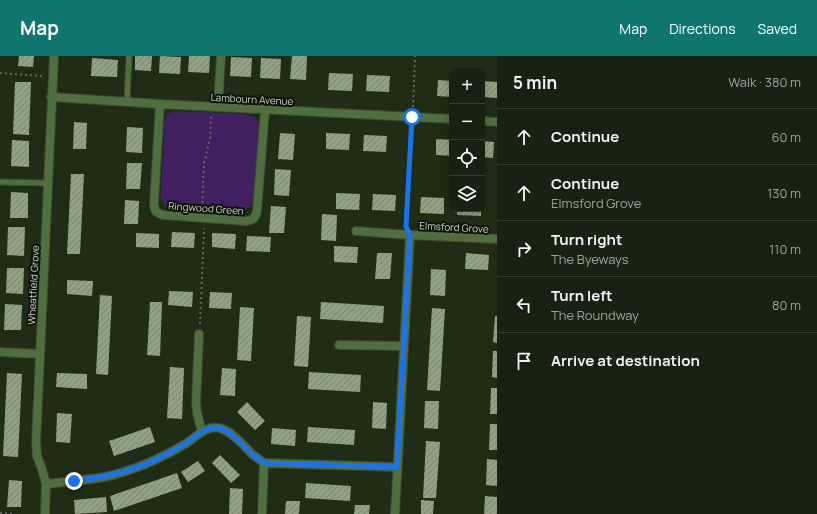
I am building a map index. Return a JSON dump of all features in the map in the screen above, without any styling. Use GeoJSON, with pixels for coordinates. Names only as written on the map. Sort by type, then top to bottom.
{"type":"FeatureCollection","features":[{"type":"Feature","properties":{"kind":"street","name":"Wheatfield Grove"},"geometry":{"type":"LineString","coordinates":[[45,514],[46,484],[37,456],[36,442],[54,56]]}},
{"type":"Feature","properties":{"kind":"street"},"geometry":{"type":"LineString","coordinates":[[218,106],[221,56]]}},
{"type":"Feature","properties":{"kind":"street","name":"Lambourn Avenue"},"geometry":{"type":"LineString","coordinates":[[51,97],[265,110],[449,119]]}},
{"type":"Feature","properties":{"kind":"street","name":"Ringwood Green"},"geometry":{"type":"LineString","coordinates":[[160,104],[154,203],[156,212],[163,215],[246,221],[254,219],[257,210],[265,110]]}},
{"type":"Feature","properties":{"kind":"street"},"geometry":{"type":"LineString","coordinates":[[485,121],[497,122]]}},
{"type":"Feature","properties":{"kind":"street","name":"Elmsford Grove"},"geometry":{"type":"LineString","coordinates":[[356,231],[497,239]]}},
{"type":"Feature","properties":{"kind":"street","name":"Elmsford Grove"},"geometry":{"type":"LineString","coordinates":[[395,514],[410,235]]}},
{"type":"Feature","properties":{"kind":"street"},"geometry":{"type":"LineString","coordinates":[[199,334],[196,403],[202,432]]}},
{"type":"Feature","properties":{"kind":"street"},"geometry":{"type":"LineString","coordinates":[[339,344],[404,346]]}},
{"type":"Feature","properties":{"kind":"street"},"geometry":{"type":"LineString","coordinates":[[0,352],[40,354]]}},
{"type":"Feature","properties":{"kind":"street"},"geometry":{"type":"LineString","coordinates":[[46,484],[109,476],[127,471],[168,454],[202,432],[209,428],[215,427],[229,432],[254,456],[264,463],[397,467]]}},
{"type":"Feature","properties":{"kind":"street"},"geometry":{"type":"LineString","coordinates":[[262,514],[264,463]]}},
{"type":"Feature","properties":{"kind":"lane"},"geometry":{"type":"LineString","coordinates":[[127,101],[129,56]]}},
{"type":"Feature","properties":{"kind":"lane"},"geometry":{"type":"LineString","coordinates":[[0,182],[48,184]]}},
{"type":"Feature","properties":{"kind":"path"},"geometry":{"type":"LineString","coordinates":[[410,235],[406,226],[415,56]]}},
{"type":"Feature","properties":{"kind":"path"},"geometry":{"type":"LineString","coordinates":[[0,73],[52,77]]}},
{"type":"Feature","properties":{"kind":"path"},"geometry":{"type":"LineString","coordinates":[[0,513],[15,514]]}},
{"type":"Feature","properties":{"kind":"shaded area"},"geometry":{"type":"Polygon","coordinates":[[[180,111],[243,114],[252,116],[256,119],[260,127],[254,197],[250,206],[245,210],[236,215],[176,211],[166,207],[161,199],[165,117],[171,112],[180,111]]]}},
{"type":"Feature","properties":{"kind":"building"},"geometry":{"type":"Polygon","coordinates":[[[19,56],[34,56],[33,67],[18,66],[19,56]]]}},
{"type":"Feature","properties":{"kind":"building"},"geometry":{"type":"Polygon","coordinates":[[[135,56],[152,56],[151,71],[135,70],[135,56]]]}},
{"type":"Feature","properties":{"kind":"building"},"geometry":{"type":"Polygon","coordinates":[[[160,56],[181,57],[180,74],[159,73],[160,56]]]}},
{"type":"Feature","properties":{"kind":"building"},"geometry":{"type":"Polygon","coordinates":[[[189,56],[210,56],[209,73],[188,72],[189,56]]]}},
{"type":"Feature","properties":{"kind":"building"},"geometry":{"type":"Polygon","coordinates":[[[292,56],[307,56],[306,80],[290,79],[292,56]]]}},
{"type":"Feature","properties":{"kind":"building"},"geometry":{"type":"Polygon","coordinates":[[[231,57],[252,58],[251,77],[230,76],[231,57]]]}},
{"type":"Feature","properties":{"kind":"building"},"geometry":{"type":"Polygon","coordinates":[[[92,58],[118,60],[117,77],[91,76],[92,58]]]}},
{"type":"Feature","properties":{"kind":"building"},"geometry":{"type":"Polygon","coordinates":[[[261,58],[281,59],[280,79],[260,78],[261,58]]]}},
{"type":"Feature","properties":{"kind":"building"},"geometry":{"type":"Polygon","coordinates":[[[329,73],[353,74],[352,91],[328,90],[329,73]]]}},
{"type":"Feature","properties":{"kind":"building"},"geometry":{"type":"Polygon","coordinates":[[[367,75],[390,76],[389,92],[366,91],[367,75]]]}},
{"type":"Feature","properties":{"kind":"building"},"geometry":{"type":"Polygon","coordinates":[[[438,80],[449,81],[449,97],[437,96],[438,80]]]}},
{"type":"Feature","properties":{"kind":"building"},"geometry":{"type":"Polygon","coordinates":[[[485,81],[497,82],[497,98],[485,97],[485,81]]]}},
{"type":"Feature","properties":{"kind":"building"},"geometry":{"type":"Polygon","coordinates":[[[15,82],[31,82],[29,135],[13,134],[15,82]]]}},
{"type":"Feature","properties":{"kind":"building"},"geometry":{"type":"Polygon","coordinates":[[[74,122],[87,123],[86,149],[73,149],[74,122]]]}},
{"type":"Feature","properties":{"kind":"building"},"geometry":{"type":"Polygon","coordinates":[[[127,127],[143,128],[142,153],[126,152],[127,127]]]}},
{"type":"Feature","properties":{"kind":"building"},"geometry":{"type":"Polygon","coordinates":[[[280,133],[295,134],[293,160],[278,159],[280,133]]]}},
{"type":"Feature","properties":{"kind":"building"},"geometry":{"type":"Polygon","coordinates":[[[326,133],[350,134],[349,150],[326,149],[326,133]]]}},
{"type":"Feature","properties":{"kind":"building"},"geometry":{"type":"Polygon","coordinates":[[[364,135],[387,136],[386,152],[363,151],[364,135]]]}},
{"type":"Feature","properties":{"kind":"building"},"geometry":{"type":"Polygon","coordinates":[[[436,139],[449,140],[449,156],[436,155],[436,139]]]}},
{"type":"Feature","properties":{"kind":"building"},"geometry":{"type":"Polygon","coordinates":[[[12,140],[29,141],[29,167],[11,166],[12,140]]]}},
{"type":"Feature","properties":{"kind":"building"},"geometry":{"type":"Polygon","coordinates":[[[485,141],[494,142],[493,158],[485,157],[485,141]]]}},
{"type":"Feature","properties":{"kind":"building"},"geometry":{"type":"Polygon","coordinates":[[[127,163],[142,163],[140,189],[126,189],[127,163]]]}},
{"type":"Feature","properties":{"kind":"building"},"geometry":{"type":"Polygon","coordinates":[[[275,169],[291,170],[289,196],[274,195],[275,169]]]}},
{"type":"Feature","properties":{"kind":"building"},"geometry":{"type":"Polygon","coordinates":[[[71,174],[84,174],[80,254],[67,254],[71,174]]]}},
{"type":"Feature","properties":{"kind":"building"},"geometry":{"type":"Polygon","coordinates":[[[11,192],[28,193],[28,218],[10,218],[11,192]]]}},
{"type":"Feature","properties":{"kind":"building"},"geometry":{"type":"Polygon","coordinates":[[[336,193],[360,194],[359,210],[336,209],[336,193]]]}},
{"type":"Feature","properties":{"kind":"building"},"geometry":{"type":"Polygon","coordinates":[[[373,194],[396,195],[395,211],[372,210],[373,194]]]}},
{"type":"Feature","properties":{"kind":"building"},"geometry":{"type":"Polygon","coordinates":[[[421,197],[444,198],[444,214],[420,213],[421,197]]]}},
{"type":"Feature","properties":{"kind":"building"},"geometry":{"type":"Polygon","coordinates":[[[125,200],[139,201],[138,224],[124,224],[125,200]]]}},
{"type":"Feature","properties":{"kind":"building"},"geometry":{"type":"Polygon","coordinates":[[[271,206],[286,207],[284,233],[269,233],[271,206]]]}},
{"type":"Feature","properties":{"kind":"building"},"geometry":{"type":"Polygon","coordinates":[[[457,212],[481,212],[481,216],[457,215],[457,212]]]}},
{"type":"Feature","properties":{"kind":"building"},"geometry":{"type":"Polygon","coordinates":[[[322,214],[337,215],[336,241],[321,240],[322,214]]]}},
{"type":"Feature","properties":{"kind":"building"},"geometry":{"type":"Polygon","coordinates":[[[8,227],[25,227],[24,256],[7,255],[8,227]]]}},
{"type":"Feature","properties":{"kind":"building"},"geometry":{"type":"Polygon","coordinates":[[[172,232],[195,233],[194,248],[171,247],[172,232]]]}},
{"type":"Feature","properties":{"kind":"building"},"geometry":{"type":"Polygon","coordinates":[[[136,233],[159,234],[159,248],[136,247],[136,233]]]}},
{"type":"Feature","properties":{"kind":"building"},"geometry":{"type":"Polygon","coordinates":[[[212,233],[236,234],[235,249],[212,247],[212,233]]]}},
{"type":"Feature","properties":{"kind":"building"},"geometry":{"type":"Polygon","coordinates":[[[247,236],[271,237],[270,252],[246,251],[247,236]]]}},
{"type":"Feature","properties":{"kind":"building"},"geometry":{"type":"Polygon","coordinates":[[[334,246],[358,247],[357,263],[334,262],[334,246]]]}},
{"type":"Feature","properties":{"kind":"building"},"geometry":{"type":"Polygon","coordinates":[[[377,253],[392,253],[390,279],[375,279],[377,253]]]}},
{"type":"Feature","properties":{"kind":"building"},"geometry":{"type":"Polygon","coordinates":[[[466,253],[489,255],[488,270],[465,269],[466,253]]]}},
{"type":"Feature","properties":{"kind":"building"},"geometry":{"type":"Polygon","coordinates":[[[7,268],[24,268],[23,294],[6,293],[7,268]]]}},
{"type":"Feature","properties":{"kind":"building"},"geometry":{"type":"Polygon","coordinates":[[[431,269],[446,270],[445,296],[430,295],[431,269]]]}},
{"type":"Feature","properties":{"kind":"building"},"geometry":{"type":"Polygon","coordinates":[[[67,280],[93,281],[92,296],[67,294],[67,280]]]}},
{"type":"Feature","properties":{"kind":"building"},"geometry":{"type":"Polygon","coordinates":[[[169,291],[193,292],[192,307],[168,305],[169,291]]]}},
{"type":"Feature","properties":{"kind":"building"},"geometry":{"type":"Polygon","coordinates":[[[210,292],[232,293],[231,309],[209,308],[210,292]]]}},
{"type":"Feature","properties":{"kind":"building"},"geometry":{"type":"Polygon","coordinates":[[[100,295],[112,296],[108,375],[96,374],[100,295]]]}},
{"type":"Feature","properties":{"kind":"building"},"geometry":{"type":"Polygon","coordinates":[[[150,302],[162,302],[160,356],[147,355],[150,302]]]}},
{"type":"Feature","properties":{"kind":"building"},"geometry":{"type":"Polygon","coordinates":[[[321,302],[384,306],[383,323],[320,319],[321,302]]]}},
{"type":"Feature","properties":{"kind":"building"},"geometry":{"type":"Polygon","coordinates":[[[5,304],[22,305],[21,330],[4,330],[5,304]]]}},
{"type":"Feature","properties":{"kind":"building"},"geometry":{"type":"Polygon","coordinates":[[[240,307],[254,308],[251,361],[237,360],[240,307]]]}},
{"type":"Feature","properties":{"kind":"building"},"geometry":{"type":"Polygon","coordinates":[[[432,308],[445,309],[440,391],[427,390],[432,308]]]}},
{"type":"Feature","properties":{"kind":"building"},"geometry":{"type":"Polygon","coordinates":[[[297,316],[311,317],[308,367],[294,366],[297,316]]]}},
{"type":"Feature","properties":{"kind":"building"},"geometry":{"type":"Polygon","coordinates":[[[495,316],[497,316],[497,343],[493,342],[495,316]]]}},
{"type":"Feature","properties":{"kind":"building"},"geometry":{"type":"Polygon","coordinates":[[[493,351],[497,351],[497,378],[492,377],[493,351]]]}},
{"type":"Feature","properties":{"kind":"building"},"geometry":{"type":"Polygon","coordinates":[[[170,367],[184,368],[182,419],[167,418],[170,367]]]}},
{"type":"Feature","properties":{"kind":"building"},"geometry":{"type":"Polygon","coordinates":[[[222,368],[236,369],[235,396],[220,395],[222,368]]]}},
{"type":"Feature","properties":{"kind":"building"},"geometry":{"type":"Polygon","coordinates":[[[309,372],[361,375],[360,392],[308,389],[309,372]]]}},
{"type":"Feature","properties":{"kind":"building"},"geometry":{"type":"Polygon","coordinates":[[[7,373],[22,374],[18,457],[3,456],[7,373]]]}},
{"type":"Feature","properties":{"kind":"building"},"geometry":{"type":"Polygon","coordinates":[[[57,373],[87,374],[87,389],[56,387],[57,373]]]}},
{"type":"Feature","properties":{"kind":"building"},"geometry":{"type":"Polygon","coordinates":[[[491,388],[497,388],[497,414],[490,414],[491,388]]]}},
{"type":"Feature","properties":{"kind":"building"},"geometry":{"type":"Polygon","coordinates":[[[425,401],[439,401],[438,429],[424,428],[425,401]]]}},
{"type":"Feature","properties":{"kind":"building"},"geometry":{"type":"Polygon","coordinates":[[[247,402],[265,421],[255,430],[237,412],[247,402]]]}},
{"type":"Feature","properties":{"kind":"building"},"geometry":{"type":"Polygon","coordinates":[[[373,402],[387,403],[386,429],[372,428],[373,402]]]}},
{"type":"Feature","properties":{"kind":"building"},"geometry":{"type":"Polygon","coordinates":[[[57,413],[72,414],[70,443],[56,442],[57,413]]]}},
{"type":"Feature","properties":{"kind":"building"},"geometry":{"type":"Polygon","coordinates":[[[490,424],[497,424],[497,450],[489,450],[490,424]]]}},
{"type":"Feature","properties":{"kind":"building"},"geometry":{"type":"Polygon","coordinates":[[[150,427],[155,442],[114,456],[109,441],[150,427]]]}},
{"type":"Feature","properties":{"kind":"building"},"geometry":{"type":"Polygon","coordinates":[[[308,427],[355,430],[354,445],[307,442],[308,427]]]}},
{"type":"Feature","properties":{"kind":"building"},"geometry":{"type":"Polygon","coordinates":[[[272,428],[296,430],[295,446],[271,444],[272,428]]]}},
{"type":"Feature","properties":{"kind":"building"},"geometry":{"type":"Polygon","coordinates":[[[426,441],[440,442],[436,498],[423,498],[426,441]]]}},
{"type":"Feature","properties":{"kind":"building"},"geometry":{"type":"Polygon","coordinates":[[[220,455],[240,475],[231,483],[212,463],[220,455]]]}},
{"type":"Feature","properties":{"kind":"building"},"geometry":{"type":"Polygon","coordinates":[[[487,459],[497,460],[497,486],[486,485],[487,459]]]}},
{"type":"Feature","properties":{"kind":"building"},"geometry":{"type":"Polygon","coordinates":[[[198,461],[205,471],[188,482],[181,472],[198,461]]]}},
{"type":"Feature","properties":{"kind":"building"},"geometry":{"type":"Polygon","coordinates":[[[177,473],[182,488],[114,511],[110,496],[177,473]]]}},
{"type":"Feature","properties":{"kind":"building"},"geometry":{"type":"Polygon","coordinates":[[[9,480],[22,481],[21,507],[7,507],[9,480]]]}},
{"type":"Feature","properties":{"kind":"building"},"geometry":{"type":"Polygon","coordinates":[[[306,483],[351,486],[350,501],[305,498],[306,483]]]}},
{"type":"Feature","properties":{"kind":"building"},"geometry":{"type":"Polygon","coordinates":[[[230,488],[243,489],[242,514],[229,514],[230,488]]]}},
{"type":"Feature","properties":{"kind":"building"},"geometry":{"type":"Polygon","coordinates":[[[485,496],[497,497],[497,514],[484,514],[485,496]]]}},
{"type":"Feature","properties":{"kind":"building"},"geometry":{"type":"Polygon","coordinates":[[[106,497],[107,512],[75,514],[74,500],[106,497]]]}},
{"type":"Feature","properties":{"kind":"building"},"geometry":{"type":"Polygon","coordinates":[[[421,500],[434,501],[433,514],[421,514],[421,500]]]}},
{"type":"Feature","properties":{"kind":"building"},"geometry":{"type":"Polygon","coordinates":[[[286,501],[300,501],[299,514],[285,514],[286,501]]]}},
{"type":"Feature","properties":{"kind":"building"},"geometry":{"type":"Polygon","coordinates":[[[355,505],[370,505],[369,514],[354,514],[355,505]]]}},
{"type":"Feature","properties":{"kind":"route"},"geometry":{"type":"LineString","coordinates":[[74,481],[109,476],[127,471],[168,454],[202,432],[209,428],[215,427],[229,432],[254,456],[264,463],[397,467],[410,235],[406,226],[412,117]]}}]}
